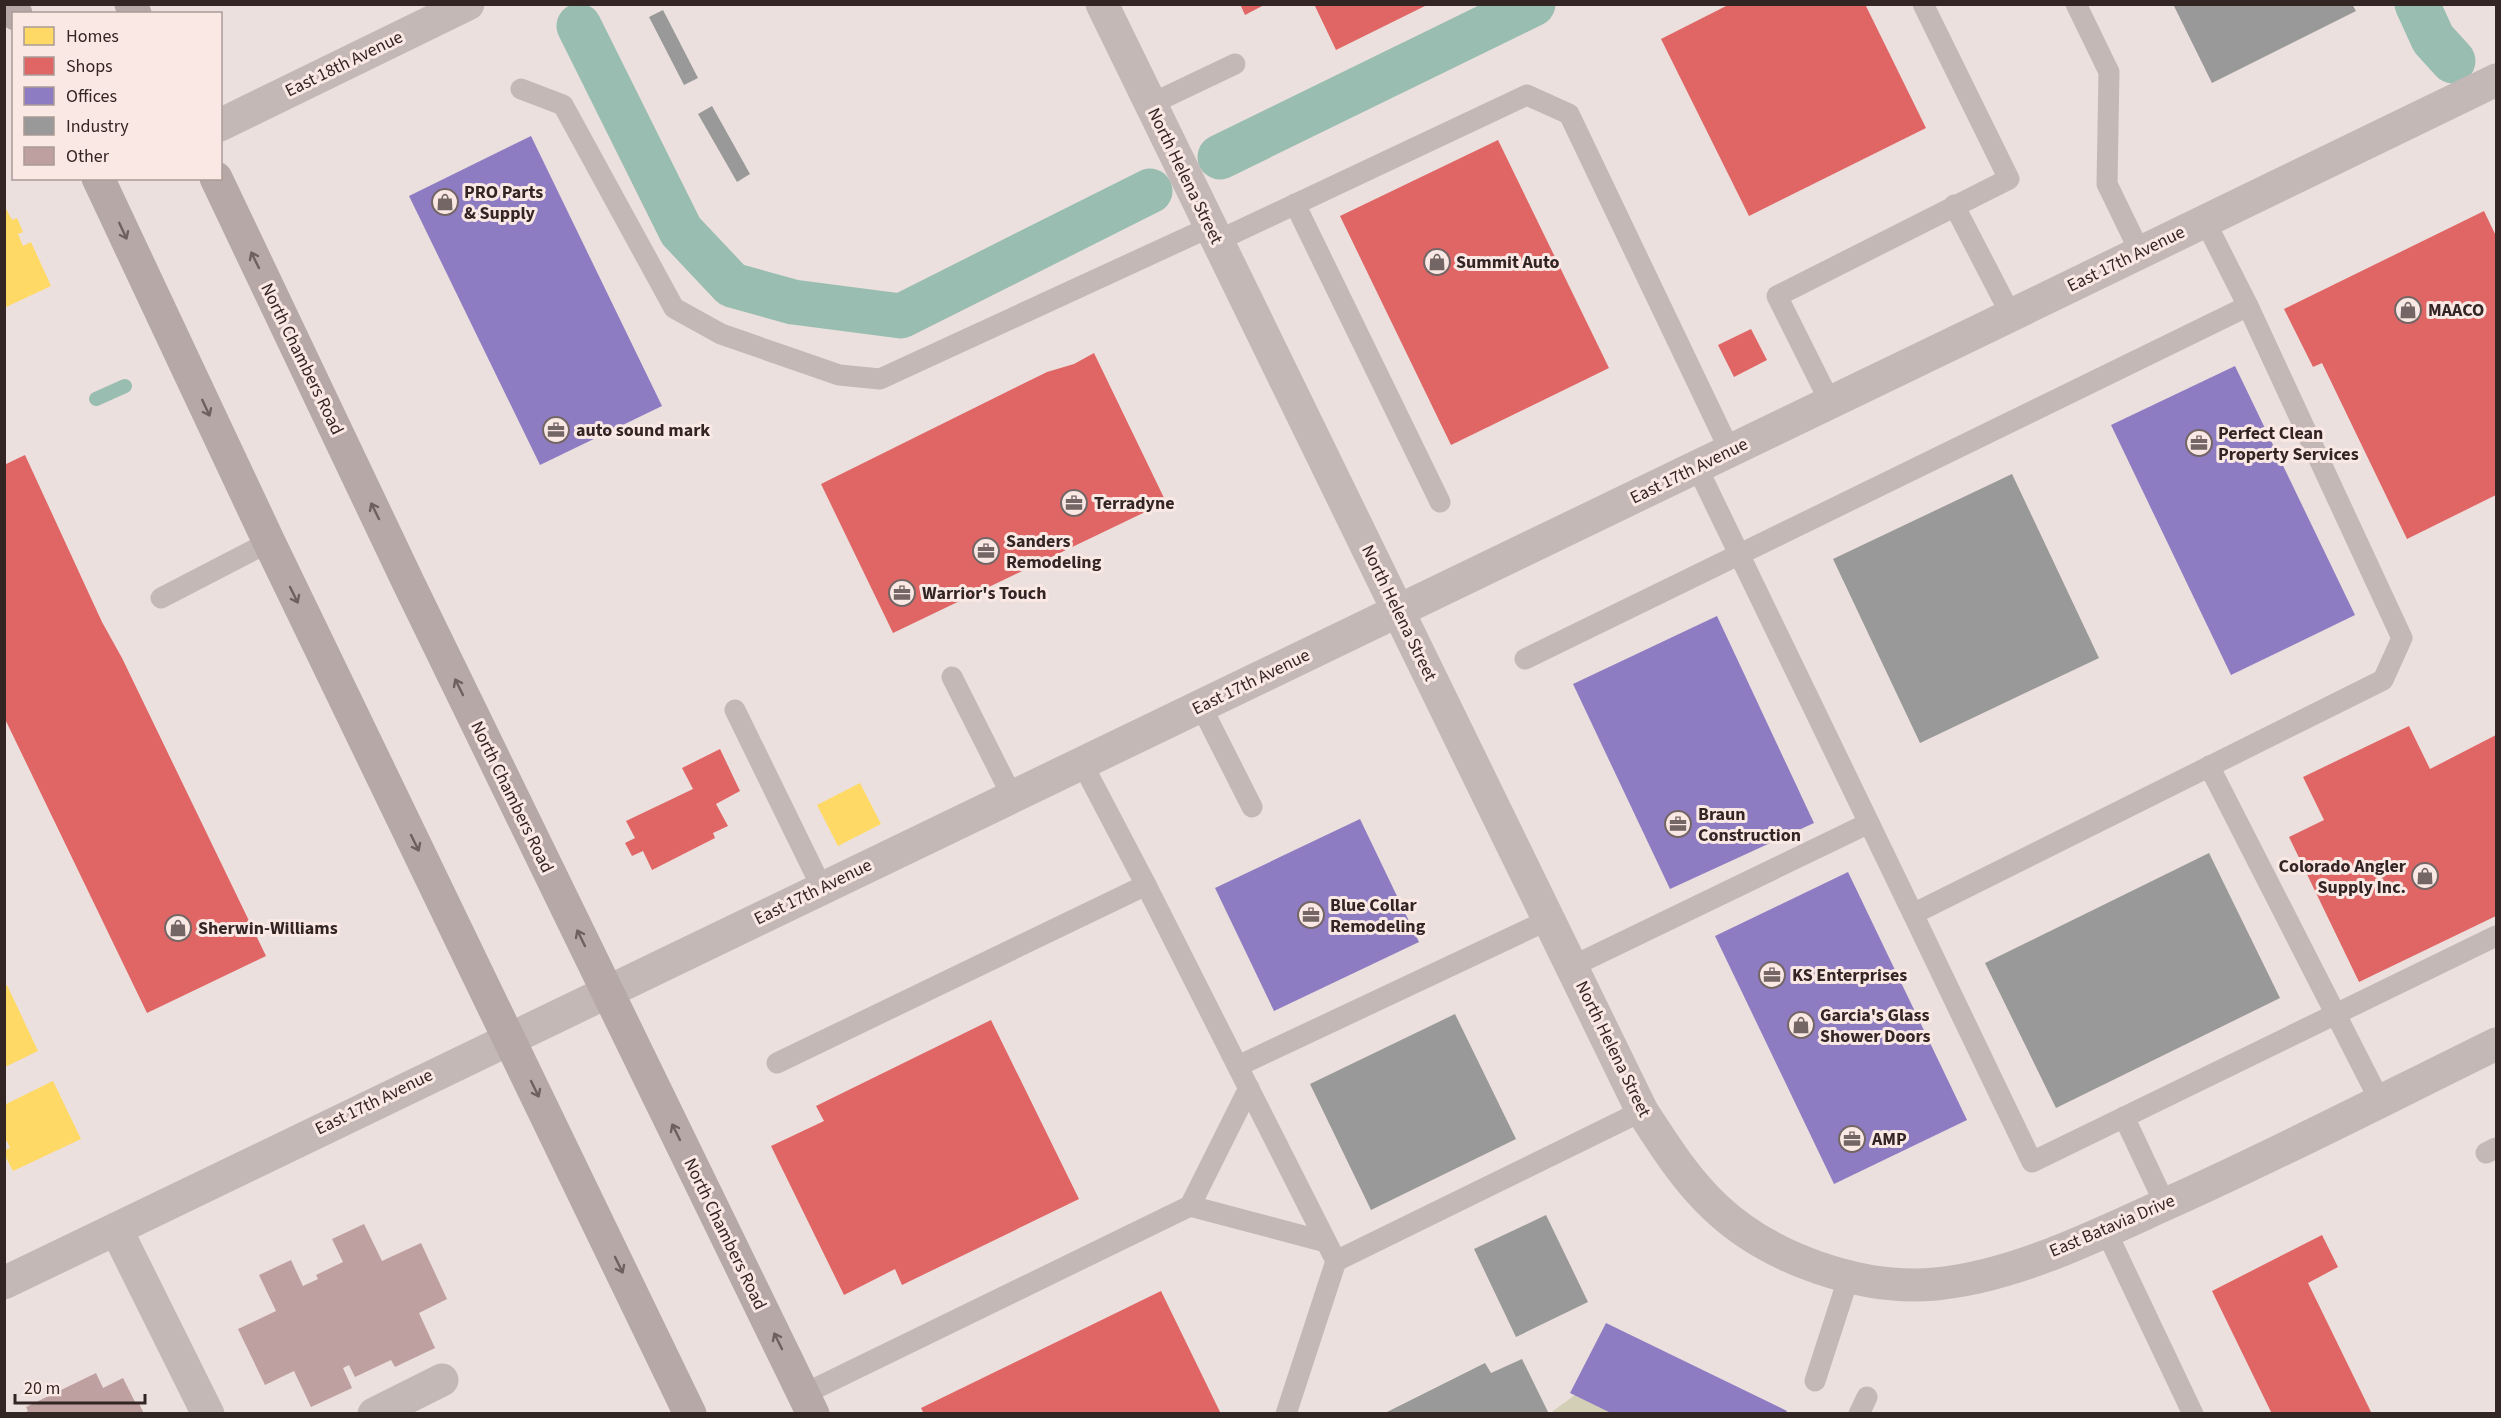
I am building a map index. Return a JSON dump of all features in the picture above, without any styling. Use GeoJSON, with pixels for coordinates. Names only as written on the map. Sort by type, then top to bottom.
{"type":"FeatureCollection","features":[{"type":"Feature","properties":{"kind":"main road"},"geometry":{"type":"LineString","coordinates":[[102,180],[268,542],[690,1413]]}},
{"type":"Feature","properties":{"kind":"main road","name":"North Chambers Road"},"geometry":{"type":"LineString","coordinates":[[217,180],[607,991],[809,1404]]}},
{"type":"Feature","properties":{"kind":"street","name":"East 18th Avenue"},"geometry":{"type":"LineString","coordinates":[[222,123],[468,4]]}},
{"type":"Feature","properties":{"kind":"street","name":"North Helena Street"},"geometry":{"type":"LineString","coordinates":[[1102,4],[1642,1111],[1672,1159],[1716,1208]]}},
{"type":"Feature","properties":{"kind":"street","name":"East 17th Avenue"},"geometry":{"type":"LineString","coordinates":[[4,1283],[509,1036],[1397,612],[2496,80]]}},
{"type":"Feature","properties":{"kind":"street","name":"East Batavia Drive"},"geometry":{"type":"LineString","coordinates":[[1716,1208],[1760,1239],[1824,1271],[1882,1284],[1937,1284],[2005,1269],[2106,1231],[2496,1044]]}},
{"type":"Feature","properties":{"kind":"street"},"geometry":{"type":"LineString","coordinates":[[116,1229],[208,1413]]}},
{"type":"Feature","properties":{"kind":"street"},"geometry":{"type":"LineString","coordinates":[[374,1413],[442,1380]]}},
{"type":"Feature","properties":{"kind":"lane"},"geometry":{"type":"LineString","coordinates":[[1830,402],[1777,296],[2009,179],[1923,4]]}},
{"type":"Feature","properties":{"kind":"lane"},"geometry":{"type":"LineString","coordinates":[[2076,4],[2109,72],[2106,184],[2140,252]]}},
{"type":"Feature","properties":{"kind":"lane"},"geometry":{"type":"LineString","coordinates":[[1150,104],[1235,64]]}},
{"type":"Feature","properties":{"kind":"lane"},"geometry":{"type":"LineString","coordinates":[[520,89],[563,105],[674,308],[721,334],[840,375],[880,379],[1213,234],[1295,204],[1527,95],[1569,114],[1731,451]]}},
{"type":"Feature","properties":{"kind":"lane"},"geometry":{"type":"LineString","coordinates":[[1295,204],[1440,502]]}},
{"type":"Feature","properties":{"kind":"lane"},"geometry":{"type":"LineString","coordinates":[[1954,205],[2011,315]]}},
{"type":"Feature","properties":{"kind":"lane"},"geometry":{"type":"LineString","coordinates":[[1913,914],[2382,680],[2402,638],[2248,306],[2205,221]]}},
{"type":"Feature","properties":{"kind":"lane"},"geometry":{"type":"LineString","coordinates":[[1525,659],[2248,306]]}},
{"type":"Feature","properties":{"kind":"lane"},"geometry":{"type":"LineString","coordinates":[[1696,467],[2032,1162],[2496,936]]}},
{"type":"Feature","properties":{"kind":"lane"},"geometry":{"type":"LineString","coordinates":[[161,598],[268,542]]}},
{"type":"Feature","properties":{"kind":"lane"},"geometry":{"type":"LineString","coordinates":[[952,677],[1012,796]]}},
{"type":"Feature","properties":{"kind":"lane"},"geometry":{"type":"LineString","coordinates":[[1200,706],[1252,807]]}},
{"type":"Feature","properties":{"kind":"lane"},"geometry":{"type":"LineString","coordinates":[[735,710],[822,888]]}},
{"type":"Feature","properties":{"kind":"lane"},"geometry":{"type":"LineString","coordinates":[[1082,763],[1250,1088],[1331,1251],[1286,1413]]}},
{"type":"Feature","properties":{"kind":"lane"},"geometry":{"type":"LineString","coordinates":[[2209,766],[2380,1101]]}},
{"type":"Feature","properties":{"kind":"lane"},"geometry":{"type":"LineString","coordinates":[[1573,966],[1869,823]]}},
{"type":"Feature","properties":{"kind":"lane"},"geometry":{"type":"LineString","coordinates":[[777,1063],[1146,885]]}},
{"type":"Feature","properties":{"kind":"lane"},"geometry":{"type":"LineString","coordinates":[[1238,1066],[1550,919]]}},
{"type":"Feature","properties":{"kind":"lane"},"geometry":{"type":"LineString","coordinates":[[809,1404],[1190,1206],[1250,1088]]}},
{"type":"Feature","properties":{"kind":"lane"},"geometry":{"type":"LineString","coordinates":[[1190,1206],[1331,1251],[1642,1111]]}},
{"type":"Feature","properties":{"kind":"lane"},"geometry":{"type":"LineString","coordinates":[[2124,1117],[2164,1204]]}},
{"type":"Feature","properties":{"kind":"lane"},"geometry":{"type":"LineString","coordinates":[[2106,1231],[2193,1413]]}},
{"type":"Feature","properties":{"kind":"lane"},"geometry":{"type":"LineString","coordinates":[[1815,1381],[1849,1276]]}},
{"type":"Feature","properties":{"kind":"shaded area"},"geometry":{"type":"Polygon","coordinates":[[[1575,1395],[1613,1413],[1549,1414],[1575,1395]]]}},
{"type":"Feature","properties":{"kind":"building: Homes"},"geometry":{"type":"Polygon","coordinates":[[[4,205],[12,220],[17,218],[23,232],[18,234],[23,246],[31,242],[51,286],[4,308],[4,205]]]}},
{"type":"Feature","properties":{"kind":"building: Homes"},"geometry":{"type":"Polygon","coordinates":[[[860,783],[881,824],[838,846],[817,805],[860,783]]]}},
{"type":"Feature","properties":{"kind":"building: Homes"},"geometry":{"type":"Polygon","coordinates":[[[7,985],[38,1051],[5,1067],[5,986],[7,985]]]}},
{"type":"Feature","properties":{"kind":"building: Homes"},"geometry":{"type":"Polygon","coordinates":[[[53,1081],[81,1139],[13,1171],[4,1154],[4,1150],[10,1148],[7,1141],[4,1142],[4,1105],[53,1081]]]}},
{"type":"Feature","properties":{"kind":"building: Shops"},"geometry":{"type":"Polygon","coordinates":[[[1240,4],[1266,4],[1245,15],[1240,4]]]}},
{"type":"Feature","properties":{"kind":"building: Shops"},"geometry":{"type":"Polygon","coordinates":[[[1314,4],[1429,4],[1336,50],[1314,4]]]}},
{"type":"Feature","properties":{"kind":"building: Shops"},"geometry":{"type":"Polygon","coordinates":[[[1730,4],[1865,4],[1926,128],[1749,216],[1661,39],[1730,4]]]}},
{"type":"Feature","properties":{"kind":"building: Shops"},"geometry":{"type":"Polygon","coordinates":[[[1498,140],[1609,368],[1451,445],[1340,216],[1498,140]]]}},
{"type":"Feature","properties":{"kind":"building: Shops"},"geometry":{"type":"Polygon","coordinates":[[[2484,211],[2496,236],[2496,495],[2407,539],[2322,363],[2313,367],[2284,309],[2484,211]]]}},
{"type":"Feature","properties":{"kind":"building: Shops"},"geometry":{"type":"Polygon","coordinates":[[[1751,329],[1767,360],[1734,377],[1718,345],[1751,329]]]}},
{"type":"Feature","properties":{"kind":"building: Shops"},"geometry":{"type":"Polygon","coordinates":[[[1094,353],[1166,502],[893,633],[821,484],[1047,372],[1074,364],[1094,353]]]}},
{"type":"Feature","properties":{"kind":"building: Shops"},"geometry":{"type":"Polygon","coordinates":[[[25,455],[102,622],[122,658],[266,956],[147,1013],[4,717],[4,465],[25,455]]]}},
{"type":"Feature","properties":{"kind":"building: Shops"},"geometry":{"type":"Polygon","coordinates":[[[2409,726],[2430,769],[2496,735],[2496,916],[2359,982],[2289,837],[2324,820],[2303,777],[2409,726]]]}},
{"type":"Feature","properties":{"kind":"building: Shops"},"geometry":{"type":"Polygon","coordinates":[[[720,749],[740,791],[716,804],[728,826],[713,833],[715,838],[652,870],[643,851],[632,856],[625,843],[635,838],[626,821],[693,789],[682,768],[720,749]]]}},
{"type":"Feature","properties":{"kind":"building: Shops"},"geometry":{"type":"Polygon","coordinates":[[[991,1020],[1079,1199],[902,1285],[895,1269],[844,1295],[771,1146],[824,1121],[816,1106],[991,1020]]]}},
{"type":"Feature","properties":{"kind":"building: Shops"},"geometry":{"type":"Polygon","coordinates":[[[2322,1235],[2338,1267],[2308,1283],[2372,1414],[2272,1414],[2212,1291],[2322,1235]]]}},
{"type":"Feature","properties":{"kind":"building: Shops"},"geometry":{"type":"Polygon","coordinates":[[[1161,1291],[1221,1414],[924,1414],[921,1408],[1161,1291]]]}},
{"type":"Feature","properties":{"kind":"building: Offices"},"geometry":{"type":"Polygon","coordinates":[[[531,136],[662,406],[540,465],[409,196],[531,136]]]}},
{"type":"Feature","properties":{"kind":"building: Offices"},"geometry":{"type":"Polygon","coordinates":[[[2235,366],[2355,615],[2231,675],[2111,425],[2235,366]]]}},
{"type":"Feature","properties":{"kind":"building: Offices"},"geometry":{"type":"Polygon","coordinates":[[[1717,616],[1814,823],[1670,889],[1573,684],[1717,616]]]}},
{"type":"Feature","properties":{"kind":"building: Offices"},"geometry":{"type":"Polygon","coordinates":[[[1360,819],[1419,942],[1274,1011],[1215,888],[1360,819]]]}},
{"type":"Feature","properties":{"kind":"building: Offices"},"geometry":{"type":"Polygon","coordinates":[[[1848,872],[1967,1120],[1834,1184],[1715,936],[1848,872]]]}},
{"type":"Feature","properties":{"kind":"building: Offices"},"geometry":{"type":"Polygon","coordinates":[[[1606,1323],[1787,1411],[1785,1414],[1613,1414],[1570,1393],[1606,1323]]]}},
{"type":"Feature","properties":{"kind":"building: Industry"},"geometry":{"type":"Polygon","coordinates":[[[2173,4],[2352,4],[2356,11],[2212,83],[2173,4]]]}},
{"type":"Feature","properties":{"kind":"building: Industry"},"geometry":{"type":"Polygon","coordinates":[[[663,10],[698,78],[684,85],[649,17],[663,10]]]}},
{"type":"Feature","properties":{"kind":"building: Industry"},"geometry":{"type":"Polygon","coordinates":[[[712,106],[750,174],[737,182],[698,114],[712,106]]]}},
{"type":"Feature","properties":{"kind":"building: Industry"},"geometry":{"type":"Polygon","coordinates":[[[2012,474],[2099,658],[1920,743],[1833,559],[2012,474]]]}},
{"type":"Feature","properties":{"kind":"building: Industry"},"geometry":{"type":"Polygon","coordinates":[[[2209,853],[2280,998],[2056,1108],[1985,963],[2209,853]]]}},
{"type":"Feature","properties":{"kind":"building: Industry"},"geometry":{"type":"Polygon","coordinates":[[[1455,1014],[1516,1139],[1371,1210],[1310,1084],[1455,1014]]]}},
{"type":"Feature","properties":{"kind":"building: Industry"},"geometry":{"type":"Polygon","coordinates":[[[1546,1215],[1588,1302],[1516,1337],[1474,1249],[1546,1215]]]}},
{"type":"Feature","properties":{"kind":"building: Industry"},"geometry":{"type":"Polygon","coordinates":[[[1522,1359],[1549,1414],[1383,1414],[1485,1363],[1491,1373],[1522,1359]]]}},
{"type":"Feature","properties":{"kind":"building: Other"},"geometry":{"type":"Polygon","coordinates":[[[364,1224],[382,1261],[421,1243],[447,1299],[419,1313],[435,1348],[395,1367],[391,1360],[355,1377],[349,1365],[343,1368],[352,1388],[311,1407],[294,1371],[265,1385],[238,1329],[276,1311],[259,1275],[291,1260],[303,1286],[318,1279],[316,1275],[343,1262],[332,1239],[364,1224]]]}},
{"type":"Feature","properties":{"kind":"building: Other"},"geometry":{"type":"Polygon","coordinates":[[[96,1373],[103,1388],[123,1378],[136,1404],[139,1403],[144,1414],[22,1414],[28,1411],[26,1407],[96,1373]]]}},
{"type":"Feature","properties":{"kind":"waterway"},"geometry":{"type":"LineString","coordinates":[[1220,157],[1533,4]]}},
{"type":"Feature","properties":{"kind":"waterway"},"geometry":{"type":"LineString","coordinates":[[2417,4],[2433,39],[2453,61]]}},
{"type":"Feature","properties":{"kind":"waterway"},"geometry":{"type":"LineString","coordinates":[[579,26],[681,231],[732,285],[793,302],[901,316],[1150,191]]}},
{"type":"Feature","properties":{"kind":"waterway"},"geometry":{"type":"LineString","coordinates":[[96,399],[125,386]]}},
{"type":"Feature","properties":{"kind":"place","name":"PRO Parts & Supply"},"geometry":{"type":"Point","coordinates":[445,202]}},
{"type":"Feature","properties":{"kind":"place","name":"Summit Auto"},"geometry":{"type":"Point","coordinates":[1437,262]}},
{"type":"Feature","properties":{"kind":"place","name":"MAACO"},"geometry":{"type":"Point","coordinates":[2408,310]}},
{"type":"Feature","properties":{"kind":"place","name":"auto sound mark"},"geometry":{"type":"Point","coordinates":[556,430]}},
{"type":"Feature","properties":{"kind":"place","name":"Perfect Clean Property Services"},"geometry":{"type":"Point","coordinates":[2199,443]}},
{"type":"Feature","properties":{"kind":"place","name":"Terradyne"},"geometry":{"type":"Point","coordinates":[1074,503]}},
{"type":"Feature","properties":{"kind":"place","name":"Sanders Remodeling"},"geometry":{"type":"Point","coordinates":[986,551]}},
{"type":"Feature","properties":{"kind":"place","name":"Warrior's Touch"},"geometry":{"type":"Point","coordinates":[902,593]}},
{"type":"Feature","properties":{"kind":"place","name":"Braun Construction"},"geometry":{"type":"Point","coordinates":[1678,824]}},
{"type":"Feature","properties":{"kind":"place","name":"Colorado Angler Supply Inc."},"geometry":{"type":"Point","coordinates":[2425,876]}},
{"type":"Feature","properties":{"kind":"place","name":"Blue Collar Remodeling"},"geometry":{"type":"Point","coordinates":[1311,915]}},
{"type":"Feature","properties":{"kind":"place","name":"Sherwin-Williams"},"geometry":{"type":"Point","coordinates":[178,928]}},
{"type":"Feature","properties":{"kind":"place","name":"KS Enterprises"},"geometry":{"type":"Point","coordinates":[1772,975]}},
{"type":"Feature","properties":{"kind":"place","name":"Garcia's Glass Shower Doors"},"geometry":{"type":"Point","coordinates":[1801,1025]}},
{"type":"Feature","properties":{"kind":"place","name":"AMP"},"geometry":{"type":"Point","coordinates":[1852,1139]}}]}
